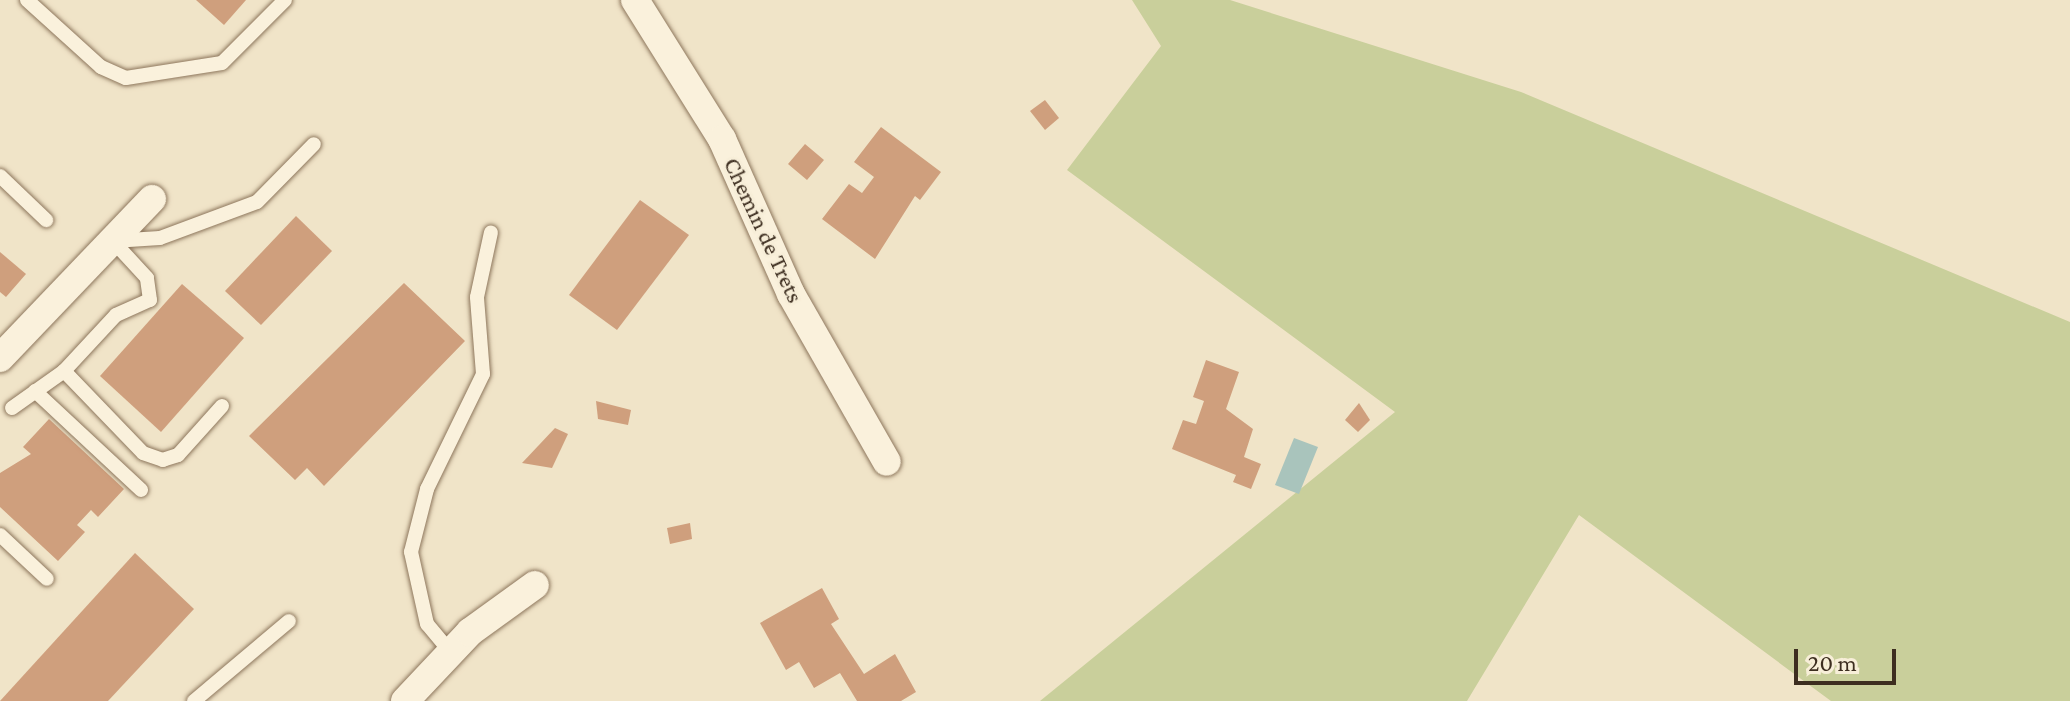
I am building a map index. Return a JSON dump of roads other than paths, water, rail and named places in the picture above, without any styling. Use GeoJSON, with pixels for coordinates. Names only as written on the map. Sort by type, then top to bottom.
{"type":"FeatureCollection","features":[{"type":"Feature","properties":{"kind":"street","name":"Chemin de Trets"},"geometry":{"type":"LineString","coordinates":[[635,0],[722,139],[791,294],[887,462]]}},
{"type":"Feature","properties":{"kind":"street"},"geometry":{"type":"LineString","coordinates":[[0,358],[152,199]]}},
{"type":"Feature","properties":{"kind":"street"},"geometry":{"type":"LineString","coordinates":[[405,701],[478,626],[535,585]]}},
{"type":"Feature","properties":{"kind":"lane"},"geometry":{"type":"LineString","coordinates":[[27,0],[101,67],[126,78],[222,63],[285,0]]}},
{"type":"Feature","properties":{"kind":"lane"},"geometry":{"type":"LineString","coordinates":[[113,241],[160,238],[257,202],[314,144]]}},
{"type":"Feature","properties":{"kind":"lane"},"geometry":{"type":"LineString","coordinates":[[0,176],[46,220]]}},
{"type":"Feature","properties":{"kind":"lane"},"geometry":{"type":"LineString","coordinates":[[453,655],[427,624],[411,552],[427,489],[483,374],[477,297],[491,232]]}},
{"type":"Feature","properties":{"kind":"lane"},"geometry":{"type":"LineString","coordinates":[[12,408],[64,371],[116,315],[150,300],[147,278],[113,241]]}},
{"type":"Feature","properties":{"kind":"lane"},"geometry":{"type":"LineString","coordinates":[[64,371],[143,453],[163,460],[178,455],[222,406]]}},
{"type":"Feature","properties":{"kind":"lane"},"geometry":{"type":"LineString","coordinates":[[35,391],[141,490]]}},
{"type":"Feature","properties":{"kind":"lane"},"geometry":{"type":"LineString","coordinates":[[0,535],[47,579]]}},
{"type":"Feature","properties":{"kind":"lane"},"geometry":{"type":"LineString","coordinates":[[194,701],[289,621]]}},
{"type":"Feature","properties":{"kind":"water"},"geometry":{"type":"Polygon","coordinates":[[[1294,438],[1318,447],[1299,494],[1275,485],[1294,438]]]}}]}
